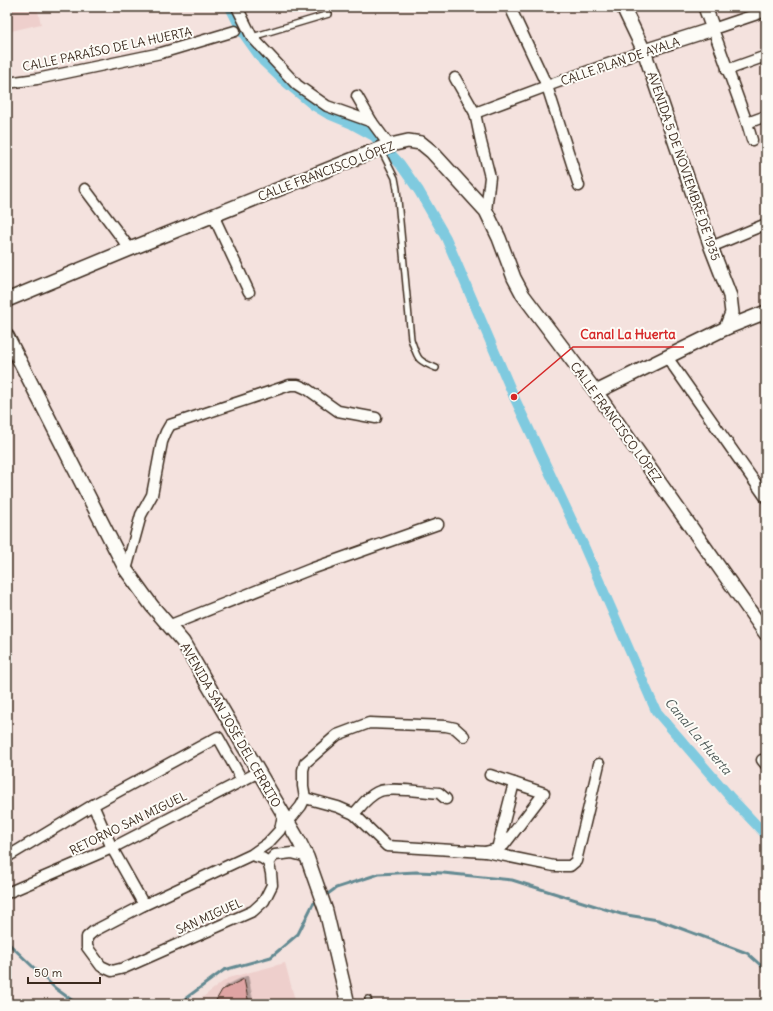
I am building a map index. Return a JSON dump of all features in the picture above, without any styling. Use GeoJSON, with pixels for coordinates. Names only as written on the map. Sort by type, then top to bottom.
{"type":"FeatureCollection","features":[{"type":"Feature","properties":{"kind":"street"},"geometry":{"type":"LineString","coordinates":[[237,7],[252,37],[297,85],[327,106],[372,122]]}},
{"type":"Feature","properties":{"kind":"street"},"geometry":{"type":"LineString","coordinates":[[510,7],[547,86],[579,186]]}},
{"type":"Feature","properties":{"kind":"street","name":"AVENIDA 5 DE NOVIEMBRE DE 1935"},"geometry":{"type":"LineString","coordinates":[[623,7],[644,51],[711,247],[730,296],[732,313],[726,328]]}},
{"type":"Feature","properties":{"kind":"street"},"geometry":{"type":"LineString","coordinates":[[705,7],[752,140]]}},
{"type":"Feature","properties":{"kind":"street","name":"CALLE PLAN DE AYALA"},"geometry":{"type":"LineString","coordinates":[[475,113],[644,51],[766,11]]}},
{"type":"Feature","properties":{"kind":"street","name":"CALLE PARAÍSO DE LA HUERTA"},"geometry":{"type":"LineString","coordinates":[[7,83],[37,79],[161,53],[235,31]]}},
{"type":"Feature","properties":{"kind":"street"},"geometry":{"type":"LineString","coordinates":[[727,70],[766,56]]}},
{"type":"Feature","properties":{"kind":"street"},"geometry":{"type":"LineString","coordinates":[[455,78],[475,113],[490,177],[486,211]]}},
{"type":"Feature","properties":{"kind":"street"},"geometry":{"type":"LineString","coordinates":[[357,96],[384,147]]}},
{"type":"Feature","properties":{"kind":"street"},"geometry":{"type":"LineString","coordinates":[[747,123],[766,116]]}},
{"type":"Feature","properties":{"kind":"street","name":"CALLE FRANCISCO LÓPEZ"},"geometry":{"type":"LineString","coordinates":[[7,300],[384,147],[408,141],[421,143],[432,152],[486,211],[523,296],[596,392],[766,634]]}},
{"type":"Feature","properties":{"kind":"street"},"geometry":{"type":"LineString","coordinates":[[85,189],[130,249]]}},
{"type":"Feature","properties":{"kind":"street"},"geometry":{"type":"LineString","coordinates":[[214,215],[249,292]]}},
{"type":"Feature","properties":{"kind":"street"},"geometry":{"type":"LineString","coordinates":[[711,247],[766,224]]}},
{"type":"Feature","properties":{"kind":"street"},"geometry":{"type":"LineString","coordinates":[[596,392],[726,328],[766,312]]}},
{"type":"Feature","properties":{"kind":"street","name":"AVENIDA SAN JOSÉ DEL CERRITO"},"geometry":{"type":"LineString","coordinates":[[7,336],[126,570],[152,606],[183,642],[286,818],[307,857],[326,911],[348,1004]]}},
{"type":"Feature","properties":{"kind":"street"},"geometry":{"type":"LineString","coordinates":[[667,357],[766,498]]}},
{"type":"Feature","properties":{"kind":"street"},"geometry":{"type":"LineString","coordinates":[[126,570],[142,515],[152,495],[162,442],[170,425],[290,385],[298,385],[307,389],[338,411],[376,418]]}},
{"type":"Feature","properties":{"kind":"street"},"geometry":{"type":"LineString","coordinates":[[168,626],[311,569],[438,524]]}},
{"type":"Feature","properties":{"kind":"street"},"geometry":{"type":"LineString","coordinates":[[286,818],[301,806],[305,798],[302,770],[305,763],[337,735],[368,723],[446,726],[455,728],[464,736]]}},
{"type":"Feature","properties":{"kind":"street"},"geometry":{"type":"LineString","coordinates":[[7,857],[93,805],[218,737],[242,780]]}},
{"type":"Feature","properties":{"kind":"street"},"geometry":{"type":"LineString","coordinates":[[305,798],[338,807],[354,814],[387,846],[485,852],[554,866],[570,866],[576,861],[599,764]]}},
{"type":"Feature","properties":{"kind":"street","name":"RETORNO SAN MIGUEL"},"geometry":{"type":"LineString","coordinates":[[7,893],[112,848],[259,772]]}},
{"type":"Feature","properties":{"kind":"street"},"geometry":{"type":"LineString","coordinates":[[485,852],[497,849],[504,845],[544,793],[490,775]]}},
{"type":"Feature","properties":{"kind":"street"},"geometry":{"type":"LineString","coordinates":[[497,849],[514,783]]}},
{"type":"Feature","properties":{"kind":"street"},"geometry":{"type":"LineString","coordinates":[[354,814],[371,797],[380,791],[392,790],[439,793],[446,800]]}},
{"type":"Feature","properties":{"kind":"street"},"geometry":{"type":"LineString","coordinates":[[93,805],[112,848],[144,905]]}},
{"type":"Feature","properties":{"kind":"street","name":"SAN MIGUEL"},"geometry":{"type":"LineString","coordinates":[[268,862],[272,885],[264,901],[253,911],[124,968],[112,971],[101,966],[87,947],[87,937],[94,931],[144,905],[251,855],[268,843],[280,830],[286,818]]}},
{"type":"Feature","properties":{"kind":"street"},"geometry":{"type":"LineString","coordinates":[[251,855],[262,858],[268,862],[275,856],[292,853],[307,857]]}},
{"type":"Feature","properties":{"kind":"lane"},"geometry":{"type":"LineString","coordinates":[[252,37],[329,14]]}},
{"type":"Feature","properties":{"kind":"lane"},"geometry":{"type":"LineString","coordinates":[[384,147],[395,178],[397,189],[411,339],[418,358],[422,362],[436,368]]}},
{"type":"Feature","properties":{"kind":"shaded area"},"geometry":{"type":"Polygon","coordinates":[[[7,7],[37,7],[41,24],[7,32],[7,7]]]}},
{"type":"Feature","properties":{"kind":"shaded area"},"geometry":{"type":"Polygon","coordinates":[[[285,963],[296,1004],[195,1004],[228,978],[285,963]]]}},
{"type":"Feature","properties":{"kind":"building"},"geometry":{"type":"Polygon","coordinates":[[[244,979],[249,1004],[214,1004],[222,990],[244,979]]]}},
{"type":"Feature","properties":{"kind":"waterway","name":"Canal La Huerta"},"geometry":{"type":"LineString","coordinates":[[230,7],[243,33],[263,61],[313,105],[328,114],[352,124],[374,136],[400,164],[419,191],[446,238],[514,397],[583,544],[656,711],[731,798],[766,835]]}},
{"type":"Feature","properties":{"kind":"waterway"},"geometry":{"type":"LineString","coordinates":[[325,896],[336,888],[379,874],[416,872],[443,873],[512,880],[621,914],[658,920],[747,953],[766,970]]}},
{"type":"Feature","properties":{"kind":"waterway"},"geometry":{"type":"LineString","coordinates":[[178,1004],[224,970],[271,957],[298,934],[313,904],[319,900]]}},
{"type":"Feature","properties":{"kind":"waterway"},"geometry":{"type":"LineString","coordinates":[[7,942],[55,988],[77,1004]]}},
{"type":"Feature","properties":{"kind":"place","name":"Canal La Huerta"},"geometry":{"type":"Point","coordinates":[514,397]}}]}
